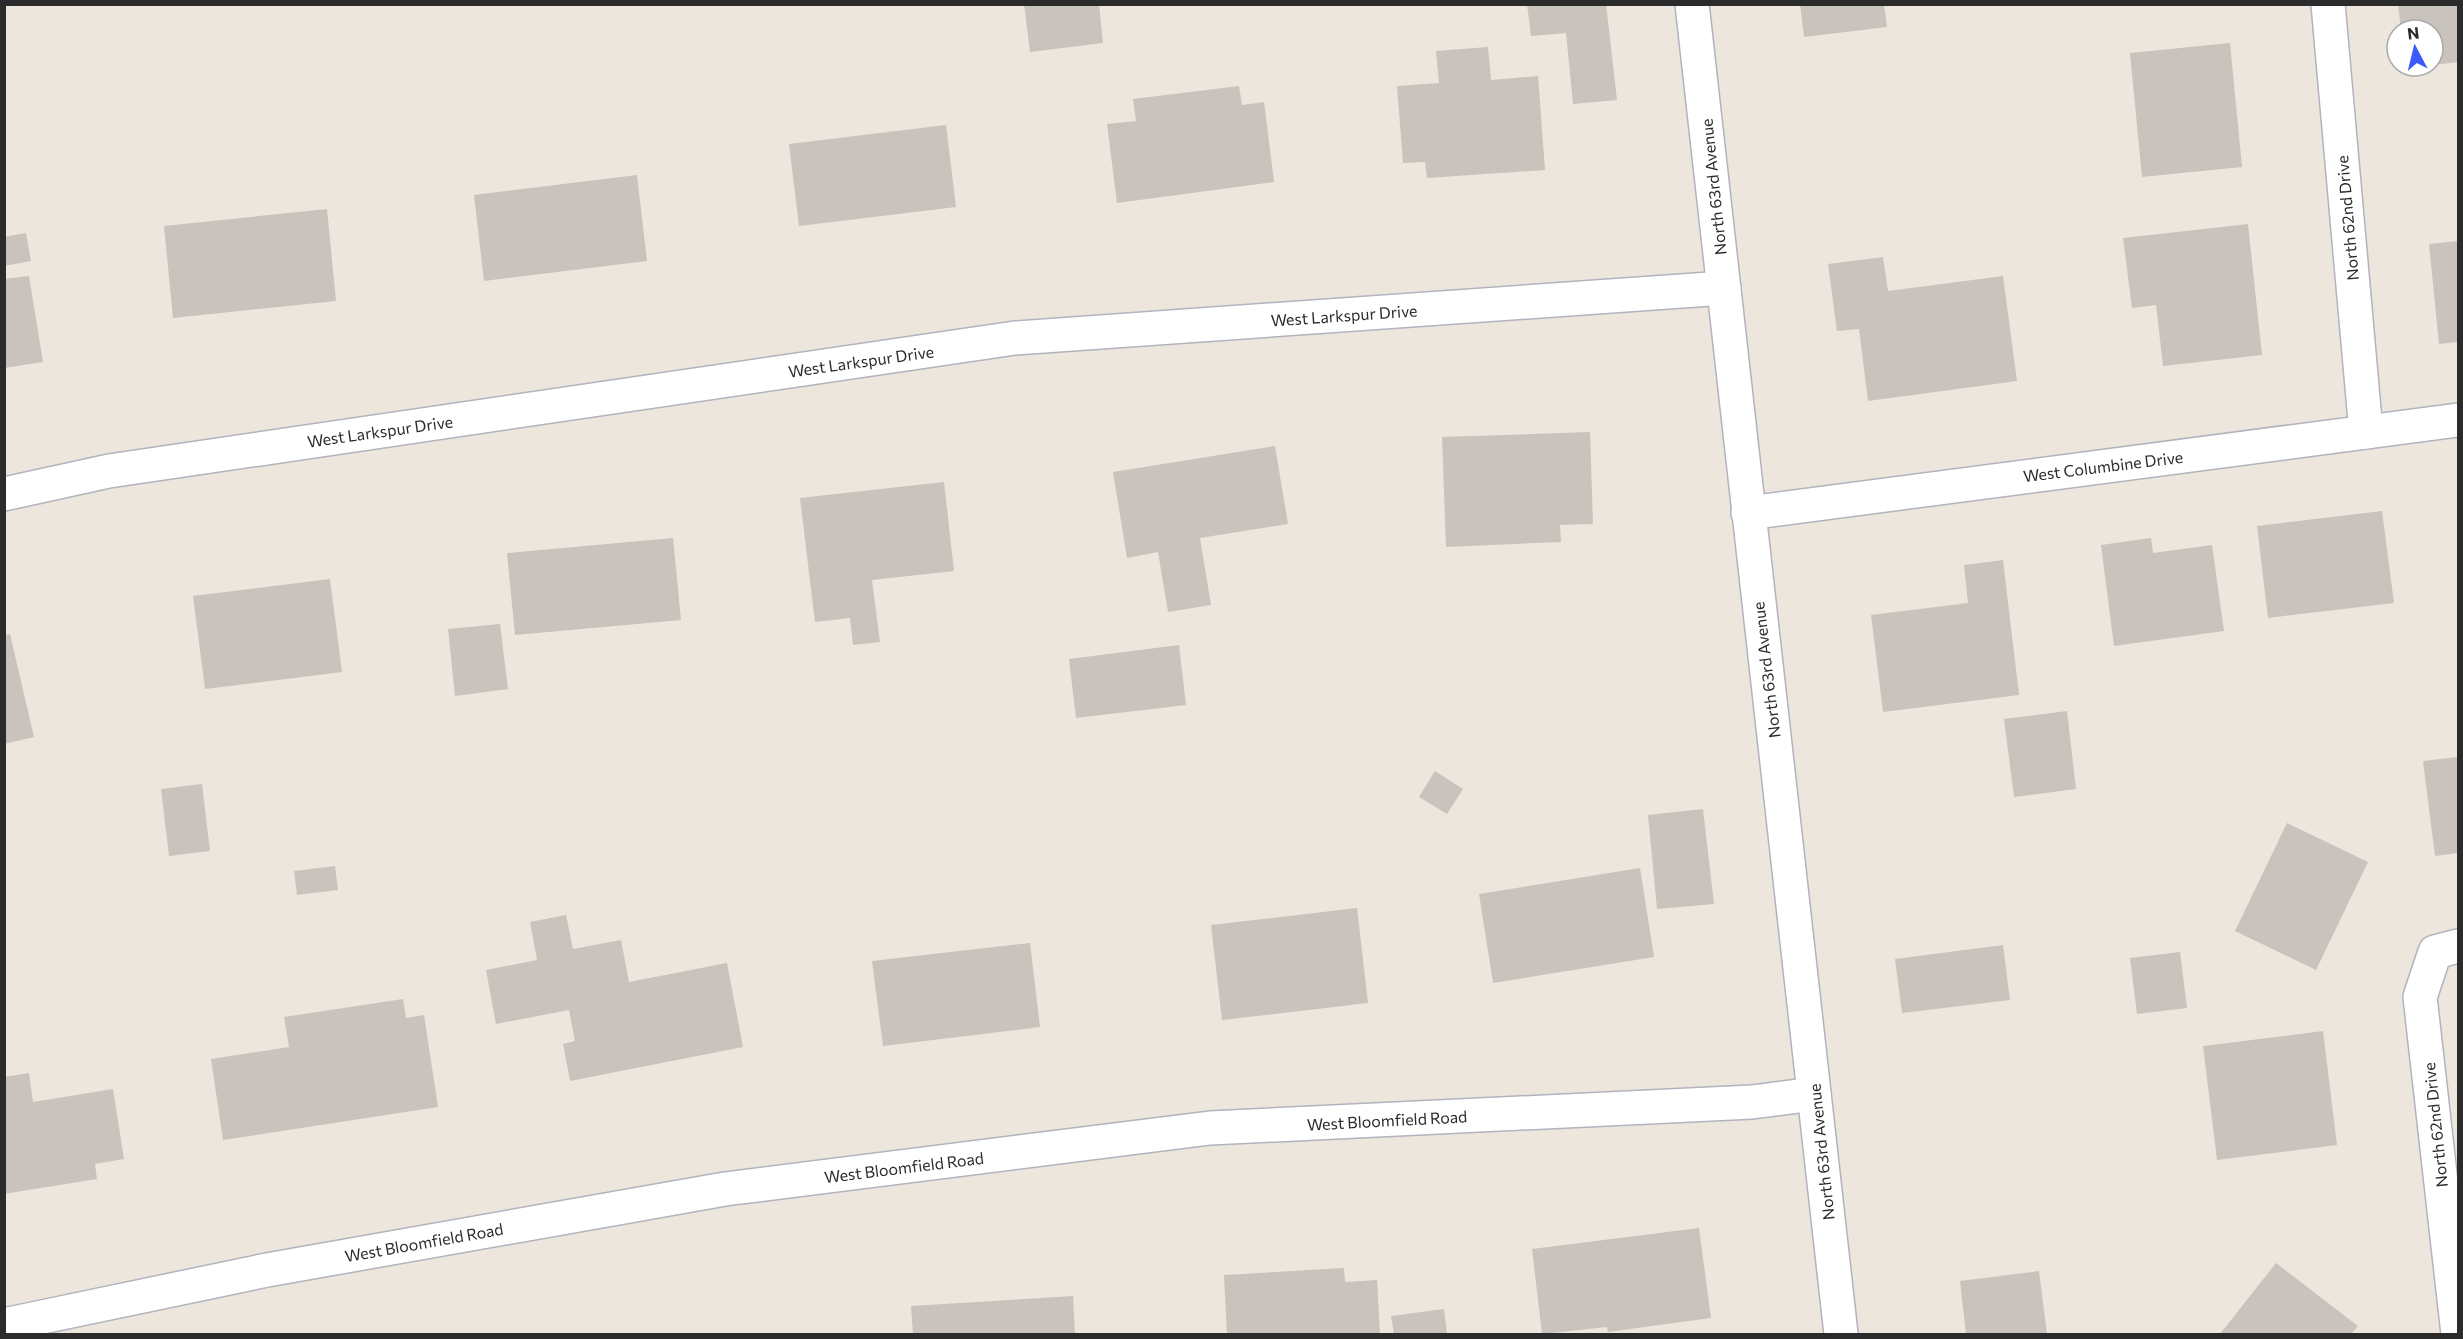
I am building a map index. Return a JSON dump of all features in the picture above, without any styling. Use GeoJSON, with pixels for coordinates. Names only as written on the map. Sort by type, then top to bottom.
{"type":"FeatureCollection","features":[{"type":"Feature","properties":{"kind":"street","name":"North 63rd Avenue"},"geometry":{"type":"LineString","coordinates":[[1692,4],[1841,1335]]}},
{"type":"Feature","properties":{"kind":"street","name":"North 62nd Drive"},"geometry":{"type":"LineString","coordinates":[[2328,4],[2366,432]]}},
{"type":"Feature","properties":{"kind":"street","name":"West Larkspur Drive"},"geometry":{"type":"LineString","coordinates":[[4,494],[109,471],[1015,338],[1724,288]]}},
{"type":"Feature","properties":{"kind":"street","name":"West Columbine Drive"},"geometry":{"type":"LineString","coordinates":[[1748,513],[2458,420]]}},
{"type":"Feature","properties":{"kind":"street","name":"North 62nd Drive"},"geometry":{"type":"LineString","coordinates":[[2447,949],[2420,997],[2458,1335]]}},
{"type":"Feature","properties":{"kind":"street","name":"West Bloomfield Road"},"geometry":{"type":"LineString","coordinates":[[4,1325],[267,1270],[725,1189],[1210,1128],[1752,1102],[1814,1094]]}},
{"type":"Feature","properties":{"kind":"building"},"geometry":{"type":"Polygon","coordinates":[[[1024,4],[1099,4],[1103,43],[1030,52],[1024,4]]]}},
{"type":"Feature","properties":{"kind":"building"},"geometry":{"type":"Polygon","coordinates":[[[1527,4],[1606,4],[1617,100],[1573,104],[1566,33],[1531,36],[1527,4]]]}},
{"type":"Feature","properties":{"kind":"building"},"geometry":{"type":"Polygon","coordinates":[[[1800,4],[1884,4],[1887,27],[1804,37],[1800,4]]]}},
{"type":"Feature","properties":{"kind":"building"},"geometry":{"type":"Polygon","coordinates":[[[2398,4],[2458,4],[2458,62],[2445,64],[2445,18],[2400,18],[2398,4]]]}},
{"type":"Feature","properties":{"kind":"building"},"geometry":{"type":"Polygon","coordinates":[[[2230,43],[2242,167],[2142,177],[2130,53],[2230,43]]]}},
{"type":"Feature","properties":{"kind":"building"},"geometry":{"type":"Polygon","coordinates":[[[1488,47],[1491,80],[1538,76],[1545,170],[1427,178],[1425,162],[1403,163],[1397,86],[1439,83],[1436,51],[1488,47]]]}},
{"type":"Feature","properties":{"kind":"building"},"geometry":{"type":"Polygon","coordinates":[[[1239,86],[1242,105],[1264,102],[1274,182],[1117,203],[1107,124],[1136,121],[1133,99],[1239,86]]]}},
{"type":"Feature","properties":{"kind":"building"},"geometry":{"type":"Polygon","coordinates":[[[946,125],[956,207],[799,226],[789,144],[946,125]]]}},
{"type":"Feature","properties":{"kind":"building"},"geometry":{"type":"Polygon","coordinates":[[[637,175],[647,261],[484,281],[474,195],[637,175]]]}},
{"type":"Feature","properties":{"kind":"building"},"geometry":{"type":"Polygon","coordinates":[[[327,209],[336,301],[173,318],[164,226],[327,209]]]}},
{"type":"Feature","properties":{"kind":"building"},"geometry":{"type":"Polygon","coordinates":[[[2248,224],[2262,355],[2163,366],[2156,305],[2132,308],[2123,238],[2248,224]]]}},
{"type":"Feature","properties":{"kind":"building"},"geometry":{"type":"Polygon","coordinates":[[[26,233],[31,261],[4,266],[4,237],[26,233]]]}},
{"type":"Feature","properties":{"kind":"building"},"geometry":{"type":"Polygon","coordinates":[[[2458,241],[2458,342],[2439,344],[2429,244],[2458,241]]]}},
{"type":"Feature","properties":{"kind":"building"},"geometry":{"type":"Polygon","coordinates":[[[1883,257],[1888,291],[2003,276],[2017,381],[1868,401],[1859,329],[1837,331],[1828,264],[1883,257]]]}},
{"type":"Feature","properties":{"kind":"building"},"geometry":{"type":"Polygon","coordinates":[[[29,276],[43,362],[4,368],[4,279],[29,276]]]}},
{"type":"Feature","properties":{"kind":"building"},"geometry":{"type":"Polygon","coordinates":[[[1590,432],[1593,524],[1560,525],[1561,542],[1446,547],[1442,437],[1590,432]]]}},
{"type":"Feature","properties":{"kind":"building"},"geometry":{"type":"Polygon","coordinates":[[[1275,446],[1288,524],[1200,538],[1211,605],[1168,612],[1158,552],[1127,558],[1113,472],[1275,446]]]}},
{"type":"Feature","properties":{"kind":"building"},"geometry":{"type":"Polygon","coordinates":[[[944,482],[954,571],[872,580],[880,642],[853,645],[850,618],[815,622],[800,498],[944,482]]]}},
{"type":"Feature","properties":{"kind":"building"},"geometry":{"type":"Polygon","coordinates":[[[2382,511],[2394,603],[2268,618],[2257,526],[2382,511]]]}},
{"type":"Feature","properties":{"kind":"building"},"geometry":{"type":"Polygon","coordinates":[[[673,538],[681,620],[515,635],[507,553],[673,538]]]}},
{"type":"Feature","properties":{"kind":"building"},"geometry":{"type":"Polygon","coordinates":[[[2151,538],[2153,553],[2212,545],[2224,631],[2114,646],[2101,545],[2151,538]]]}},
{"type":"Feature","properties":{"kind":"building"},"geometry":{"type":"Polygon","coordinates":[[[2003,560],[2019,695],[1883,712],[1871,615],[1968,603],[1964,565],[2003,560]]]}},
{"type":"Feature","properties":{"kind":"building"},"geometry":{"type":"Polygon","coordinates":[[[330,579],[342,672],[205,689],[193,596],[330,579]]]}},
{"type":"Feature","properties":{"kind":"building"},"geometry":{"type":"Polygon","coordinates":[[[500,624],[508,689],[455,696],[448,629],[500,624]]]}},
{"type":"Feature","properties":{"kind":"building"},"geometry":{"type":"Polygon","coordinates":[[[10,634],[34,737],[4,744],[4,635],[10,634]]]}},
{"type":"Feature","properties":{"kind":"building"},"geometry":{"type":"Polygon","coordinates":[[[1179,645],[1186,705],[1076,718],[1069,659],[1179,645]]]}},
{"type":"Feature","properties":{"kind":"building"},"geometry":{"type":"Polygon","coordinates":[[[2067,711],[2076,789],[2014,797],[2004,719],[2067,711]]]}},
{"type":"Feature","properties":{"kind":"building"},"geometry":{"type":"Polygon","coordinates":[[[2458,757],[2458,853],[2435,856],[2423,761],[2458,757]]]}},
{"type":"Feature","properties":{"kind":"building"},"geometry":{"type":"Polygon","coordinates":[[[1435,771],[1463,789],[1447,814],[1419,797],[1435,771]]]}},
{"type":"Feature","properties":{"kind":"building"},"geometry":{"type":"Polygon","coordinates":[[[202,784],[210,851],[169,856],[161,789],[202,784]]]}},
{"type":"Feature","properties":{"kind":"building"},"geometry":{"type":"Polygon","coordinates":[[[1703,809],[1714,904],[1657,909],[1648,815],[1703,809]]]}},
{"type":"Feature","properties":{"kind":"building"},"geometry":{"type":"Polygon","coordinates":[[[2287,823],[2368,862],[2316,970],[2235,931],[2287,823]]]}},
{"type":"Feature","properties":{"kind":"building"},"geometry":{"type":"Polygon","coordinates":[[[335,866],[338,890],[297,895],[294,871],[335,866]]]}},
{"type":"Feature","properties":{"kind":"building"},"geometry":{"type":"Polygon","coordinates":[[[1640,868],[1654,957],[1493,983],[1479,894],[1640,868]]]}},
{"type":"Feature","properties":{"kind":"building"},"geometry":{"type":"Polygon","coordinates":[[[1357,908],[1368,1003],[1222,1020],[1211,925],[1357,908]]]}},
{"type":"Feature","properties":{"kind":"building"},"geometry":{"type":"Polygon","coordinates":[[[566,915],[573,949],[621,940],[629,982],[727,963],[743,1047],[570,1081],[563,1044],[575,1041],[569,1010],[496,1024],[486,970],[537,960],[530,922],[566,915]]]}},
{"type":"Feature","properties":{"kind":"building"},"geometry":{"type":"Polygon","coordinates":[[[1030,943],[1040,1027],[883,1046],[872,961],[1030,943]]]}},
{"type":"Feature","properties":{"kind":"building"},"geometry":{"type":"Polygon","coordinates":[[[2003,945],[2010,1000],[1902,1013],[1895,959],[2003,945]]]}},
{"type":"Feature","properties":{"kind":"building"},"geometry":{"type":"Polygon","coordinates":[[[2180,952],[2187,1008],[2137,1014],[2130,958],[2180,952]]]}},
{"type":"Feature","properties":{"kind":"building"},"geometry":{"type":"Polygon","coordinates":[[[403,999],[406,1018],[424,1015],[438,1107],[223,1140],[211,1059],[289,1047],[284,1017],[403,999]]]}},
{"type":"Feature","properties":{"kind":"building"},"geometry":{"type":"Polygon","coordinates":[[[2323,1031],[2337,1145],[2217,1160],[2203,1046],[2323,1031]]]}},
{"type":"Feature","properties":{"kind":"building"},"geometry":{"type":"Polygon","coordinates":[[[29,1073],[33,1102],[113,1089],[124,1159],[95,1164],[97,1179],[4,1194],[4,1077],[29,1073]]]}},
{"type":"Feature","properties":{"kind":"building"},"geometry":{"type":"Polygon","coordinates":[[[1699,1228],[1711,1318],[1608,1332],[1607,1327],[1542,1334],[1532,1249],[1699,1228]]]}},
{"type":"Feature","properties":{"kind":"building"},"geometry":{"type":"Polygon","coordinates":[[[2276,1263],[2358,1326],[2351,1334],[2220,1334],[2276,1263]]]}},
{"type":"Feature","properties":{"kind":"building"},"geometry":{"type":"Polygon","coordinates":[[[1344,1268],[1345,1282],[1377,1280],[1380,1334],[1227,1334],[1224,1275],[1344,1268]]]}},
{"type":"Feature","properties":{"kind":"building"},"geometry":{"type":"Polygon","coordinates":[[[2039,1271],[2047,1334],[1966,1334],[1960,1281],[2039,1271]]]}},
{"type":"Feature","properties":{"kind":"building"},"geometry":{"type":"Polygon","coordinates":[[[1073,1296],[1075,1334],[913,1334],[911,1306],[1073,1296]]]}},
{"type":"Feature","properties":{"kind":"building"},"geometry":{"type":"Polygon","coordinates":[[[1444,1309],[1447,1334],[1394,1334],[1391,1316],[1444,1309]]]}}]}
